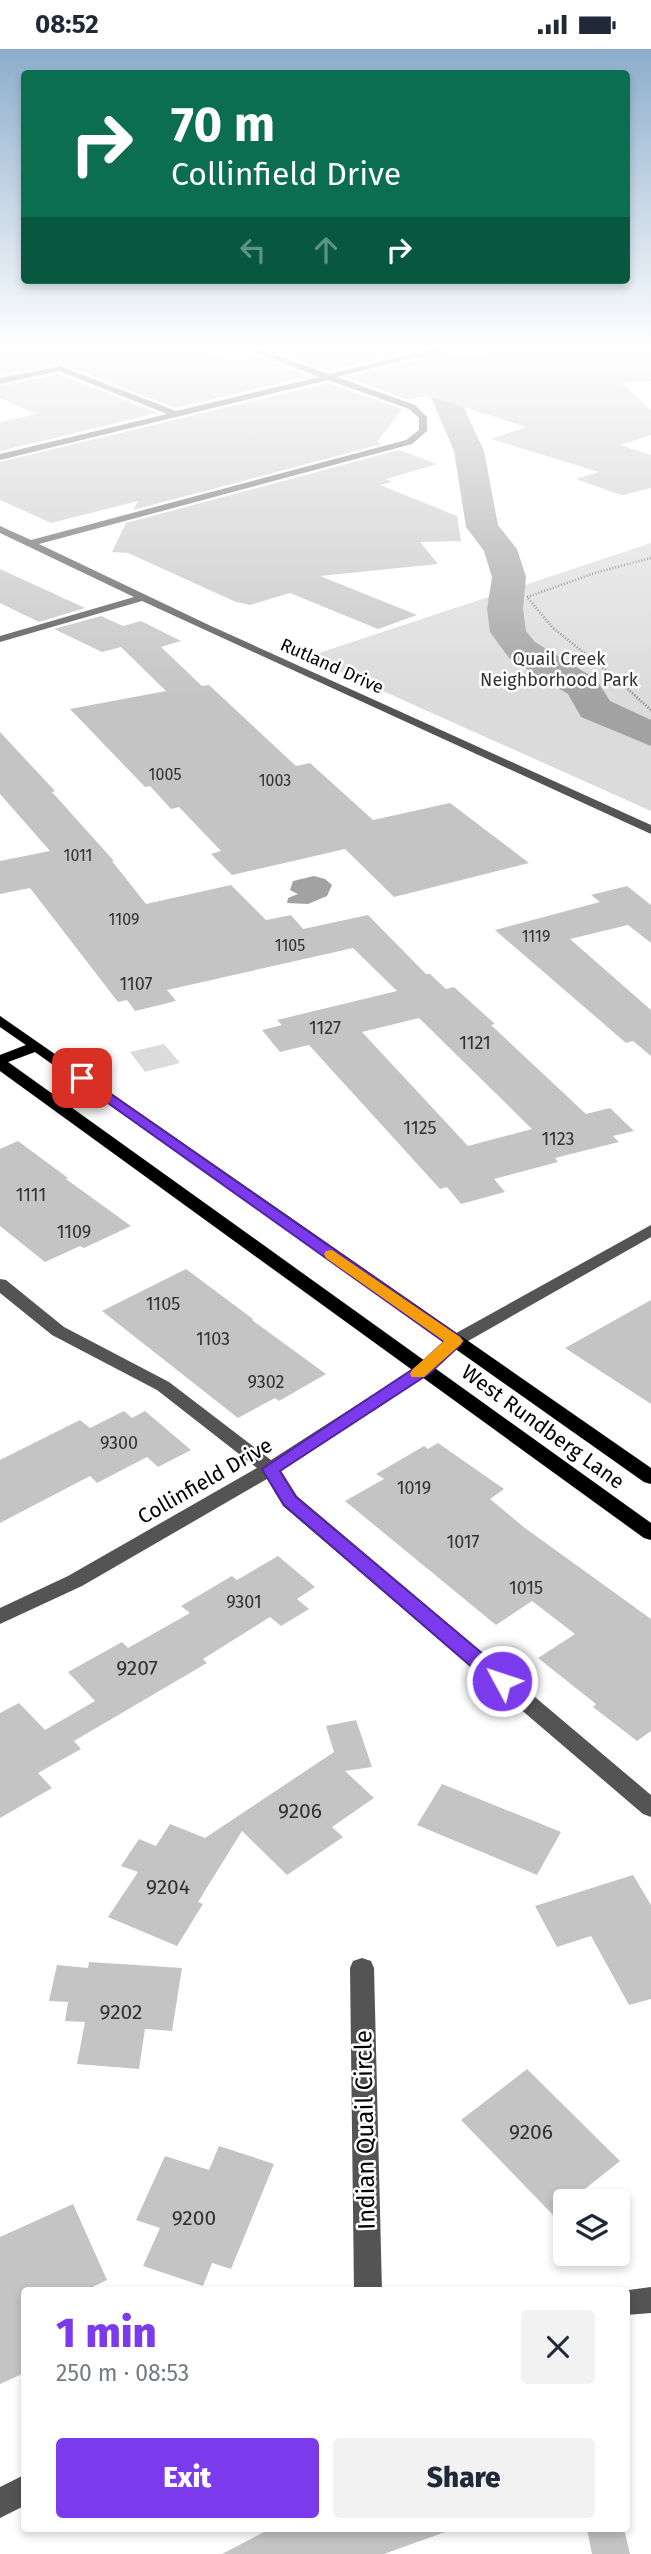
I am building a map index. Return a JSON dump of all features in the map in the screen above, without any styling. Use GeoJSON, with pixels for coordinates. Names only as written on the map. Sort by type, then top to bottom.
{"type":"FeatureCollection","features":[{"type":"Feature","properties":{"kind":"main road","name":"West Rundberg Lane"},"geometry":{"type":"LineString","coordinates":[[0,1020],[651,1477]]}},
{"type":"Feature","properties":{"kind":"main road"},"geometry":{"type":"LineString","coordinates":[[0,1062],[37,1046]]}},
{"type":"Feature","properties":{"kind":"main road","name":"West Rundberg Lane"},"geometry":{"type":"LineString","coordinates":[[0,1062],[651,1533]]}},
{"type":"Feature","properties":{"kind":"street"},"geometry":{"type":"LineString","coordinates":[[32,544],[328,464]]}},
{"type":"Feature","properties":{"kind":"street","name":"Rutland Drive"},"geometry":{"type":"LineString","coordinates":[[0,529],[207,628],[651,830]]}},
{"type":"Feature","properties":{"kind":"street"},"geometry":{"type":"LineString","coordinates":[[0,639],[145,597]]}},
{"type":"Feature","properties":{"kind":"street","name":"Collinfield Drive"},"geometry":{"type":"LineString","coordinates":[[0,1617],[75,1581],[270,1469],[425,1369],[454,1341],[651,1230]]}},
{"type":"Feature","properties":{"kind":"street"},"geometry":{"type":"LineString","coordinates":[[0,1284],[58,1331],[163,1387],[270,1469],[290,1501],[651,1808]]}},
{"type":"Feature","properties":{"kind":"street","name":"Indian Quail Circle"},"geometry":{"type":"LineString","coordinates":[[362,1968],[368,2287]]}},
{"type":"Feature","properties":{"kind":"street"},"geometry":{"type":"LineString","coordinates":[[630,2302],[651,2300]]}},
{"type":"Feature","properties":{"kind":"street"},"geometry":{"type":"LineString","coordinates":[[0,2503],[21,2492]]}},
{"type":"Feature","properties":{"kind":"path"},"geometry":{"type":"LineString","coordinates":[[651,558],[587,575],[527,597],[535,611],[557,632],[605,669],[651,710]]}},
{"type":"Feature","properties":{"kind":"green space","name":"Quail Creek Neighborhood Park"},"geometry":{"type":"Polygon","coordinates":[[[651,543],[651,811],[307,657],[651,543]]]}},
{"type":"Feature","properties":{"kind":"green space"},"geometry":{"type":"Polygon","coordinates":[[[164,1044],[180,1063],[145,1072],[130,1052],[164,1044]]]}},
{"type":"Feature","properties":{"kind":"shaded area"},"geometry":{"type":"Polygon","coordinates":[[[314,876],[325,879],[332,885],[327,896],[308,904],[287,903],[288,898],[298,894],[290,890],[293,881],[314,876]]]}},
{"type":"Feature","properties":{"kind":"building"},"geometry":{"type":"Polygon","coordinates":[[[0,464],[307,464],[133,510],[138,501],[51,523],[0,500],[0,464]]]}},
{"type":"Feature","properties":{"kind":"building"},"geometry":{"type":"Polygon","coordinates":[[[347,464],[437,464],[386,479],[392,482],[380,485],[457,516],[461,541],[420,542],[438,564],[320,576],[417,615],[378,629],[290,593],[250,605],[236,602],[128,553],[112,552],[126,523],[347,464]]]}},
{"type":"Feature","properties":{"kind":"building"},"geometry":{"type":"Polygon","coordinates":[[[572,464],[651,464],[651,488],[623,495],[576,479],[599,472],[572,464]]]}},
{"type":"Feature","properties":{"kind":"building"},"geometry":{"type":"Polygon","coordinates":[[[0,569],[85,608],[39,622],[0,603],[0,569]]]}},
{"type":"Feature","properties":{"kind":"building"},"geometry":{"type":"Polygon","coordinates":[[[101,616],[123,626],[141,621],[181,641],[161,647],[202,686],[209,685],[296,766],[310,763],[373,820],[450,803],[529,863],[394,897],[345,849],[232,875],[211,854],[221,851],[179,807],[171,809],[150,786],[145,787],[70,709],[166,691],[121,647],[102,652],[54,629],[101,616]]]}},
{"type":"Feature","properties":{"kind":"building"},"geometry":{"type":"Polygon","coordinates":[[[0,732],[55,791],[52,792],[114,861],[146,904],[231,885],[266,920],[291,915],[303,929],[368,915],[426,974],[430,974],[446,989],[454,987],[495,1024],[491,1025],[586,1114],[610,1108],[634,1131],[613,1136],[619,1142],[555,1158],[558,1162],[494,1179],[505,1192],[461,1204],[447,1187],[440,1189],[309,1045],[280,1052],[262,1030],[282,1025],[277,1020],[397,991],[353,948],[167,990],[176,1001],[135,1011],[127,1000],[118,1002],[30,888],[0,894],[0,861],[50,851],[0,794],[0,732]],[[419,1018],[362,1032],[468,1146],[532,1129],[419,1018]]]}},
{"type":"Feature","properties":{"kind":"building"},"geometry":{"type":"Polygon","coordinates":[[[627,886],[651,905],[651,943],[628,925],[570,939],[651,1010],[651,1056],[633,1041],[626,1043],[495,930],[600,902],[591,895],[627,886]]]}},
{"type":"Feature","properties":{"kind":"building"},"geometry":{"type":"Polygon","coordinates":[[[18,1141],[131,1226],[84,1248],[80,1246],[45,1262],[0,1226],[0,1149],[18,1141]]]}},
{"type":"Feature","properties":{"kind":"building"},"geometry":{"type":"Polygon","coordinates":[[[186,1269],[326,1374],[279,1401],[275,1398],[238,1418],[102,1311],[186,1269]]]}},
{"type":"Feature","properties":{"kind":"building"},"geometry":{"type":"Polygon","coordinates":[[[651,1300],[651,1404],[565,1348],[651,1300]]]}},
{"type":"Feature","properties":{"kind":"building"},"geometry":{"type":"Polygon","coordinates":[[[124,1411],[132,1418],[145,1411],[191,1450],[158,1467],[147,1457],[97,1483],[90,1476],[0,1523],[0,1460],[80,1420],[90,1428],[124,1411]]]}},
{"type":"Feature","properties":{"kind":"building"},"geometry":{"type":"Polygon","coordinates":[[[438,1443],[504,1489],[490,1499],[525,1528],[651,1619],[651,1731],[637,1741],[593,1707],[596,1704],[538,1658],[575,1634],[532,1601],[496,1625],[345,1501],[384,1479],[376,1474],[424,1446],[428,1449],[438,1443]]]}},
{"type":"Feature","properties":{"kind":"building"},"geometry":{"type":"Polygon","coordinates":[[[278,1556],[315,1587],[297,1599],[309,1609],[281,1626],[270,1617],[203,1659],[207,1663],[74,1741],[81,1749],[38,1773],[52,1788],[0,1818],[0,1713],[19,1703],[45,1730],[95,1701],[68,1672],[122,1642],[128,1648],[190,1613],[181,1606],[232,1576],[237,1580],[278,1556]]]}},
{"type":"Feature","properties":{"kind":"building"},"geometry":{"type":"Polygon","coordinates":[[[356,1720],[372,1767],[345,1771],[374,1798],[332,1827],[343,1837],[287,1875],[242,1831],[198,1902],[203,1904],[177,1946],[108,1917],[138,1872],[121,1866],[139,1839],[156,1846],[170,1824],[205,1838],[334,1752],[326,1726],[356,1720]]]}},
{"type":"Feature","properties":{"kind":"building"},"geometry":{"type":"Polygon","coordinates":[[[442,1784],[561,1832],[537,1875],[417,1825],[442,1784]]]}},
{"type":"Feature","properties":{"kind":"building"},"geometry":{"type":"Polygon","coordinates":[[[633,1875],[651,1905],[651,1999],[629,2005],[591,1936],[557,1947],[535,1906],[633,1875]]]}},
{"type":"Feature","properties":{"kind":"building"},"geometry":{"type":"Polygon","coordinates":[[[89,1962],[182,1968],[172,2031],[145,2029],[139,2069],[77,2064],[85,2022],[65,2021],[68,2002],[49,2001],[57,1965],[88,1968],[89,1962]]]}},
{"type":"Feature","properties":{"kind":"building"},"geometry":{"type":"Polygon","coordinates":[[[527,2069],[620,2161],[585,2189],[553,2189],[553,2215],[461,2120],[527,2069]]]}},
{"type":"Feature","properties":{"kind":"building"},"geometry":{"type":"Polygon","coordinates":[[[219,2146],[274,2164],[231,2269],[212,2263],[203,2286],[143,2266],[160,2228],[136,2220],[165,2156],[209,2170],[219,2146]]]}},
{"type":"Feature","properties":{"kind":"building"},"geometry":{"type":"Polygon","coordinates":[[[73,2204],[107,2280],[92,2287],[21,2287],[21,2374],[0,2384],[0,2237],[73,2204]]]}},
{"type":"Feature","properties":{"kind":"building"},"geometry":{"type":"Polygon","coordinates":[[[264,2532],[445,2532],[384,2554],[222,2554],[264,2532]]]}},
{"type":"Feature","properties":{"kind":"building"},"geometry":{"type":"Polygon","coordinates":[[[588,2532],[625,2532],[630,2554],[592,2554],[588,2532]]]}},
{"type":"Feature","properties":{"kind":"waterway"},"geometry":{"type":"LineString","coordinates":[[471,464],[482,527],[500,549],[509,577],[505,609],[508,632],[522,650],[583,687],[595,709],[651,734]]}},
{"type":"Feature","properties":{"kind":"slow traffic"},"geometry":{"type":"LineString","coordinates":[[332,1254],[454,1341],[418,1374]]}},
{"type":"Feature","properties":{"kind":"route"},"geometry":{"type":"LineString","coordinates":[[82,1078],[454,1341],[425,1369],[270,1469],[290,1501],[502,1681]]}}]}
